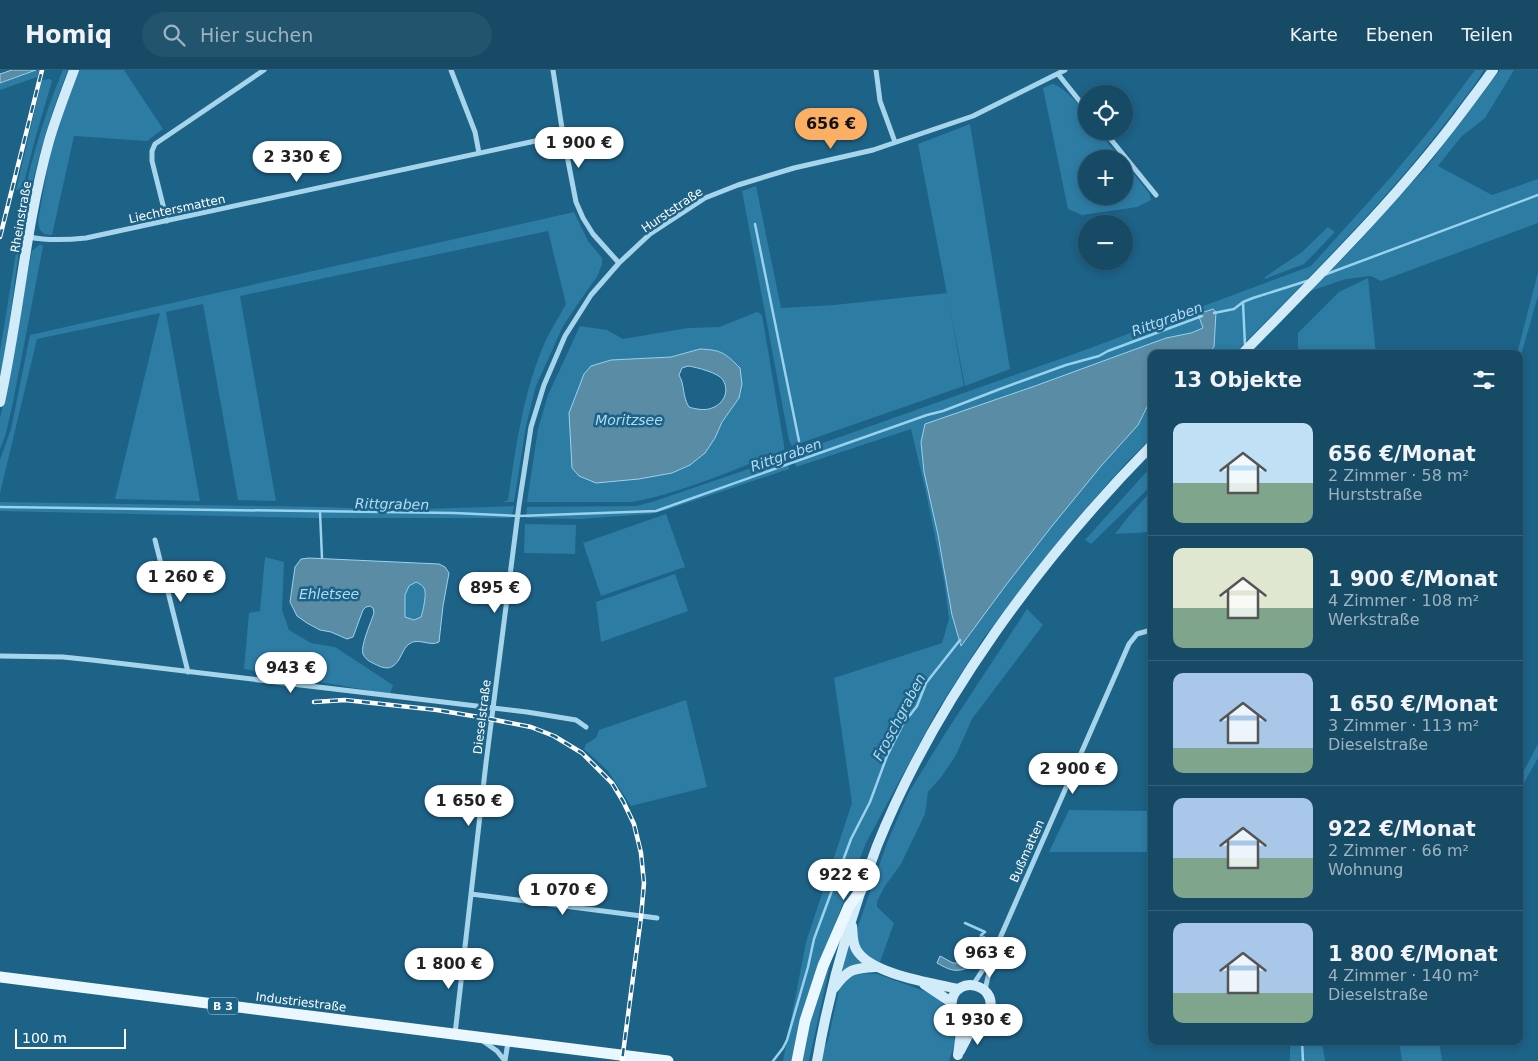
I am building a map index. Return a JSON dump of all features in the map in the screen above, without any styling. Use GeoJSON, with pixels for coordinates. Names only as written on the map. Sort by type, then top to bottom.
{"type":"FeatureCollection","features":[{"type":"Feature","properties":{"kind":"main road","name":"Rheinstraße"},"geometry":{"type":"LineString","coordinates":[[0,402],[39,186],[49,142],[74,70]]}},
{"type":"Feature","properties":{"kind":"main road"},"geometry":{"type":"LineString","coordinates":[[1246,350],[1381,211],[1442,138],[1493,70]]}},
{"type":"Feature","properties":{"kind":"main road"},"geometry":{"type":"LineString","coordinates":[[817,1061],[831,993],[861,890],[902,790],[929,739],[977,660],[1041,571],[1131,466],[1148,449]]}},
{"type":"Feature","properties":{"kind":"main road"},"geometry":{"type":"LineString","coordinates":[[797,1061],[805,1021],[823,966],[848,906],[861,890]]}},
{"type":"Feature","properties":{"kind":"main road"},"geometry":{"type":"LineString","coordinates":[[851,920],[856,950],[863,959],[877,968],[959,989]]}},
{"type":"Feature","properties":{"kind":"main road"},"geometry":{"type":"LineString","coordinates":[[831,993],[844,976],[855,969],[877,968]]}},
{"type":"Feature","properties":{"kind":"main road","name":"Industriestraße"},"geometry":{"type":"LineString","coordinates":[[0,977],[668,1061]]}},
{"type":"Feature","properties":{"kind":"main road"},"geometry":{"type":"LineString","coordinates":[[919,980],[951,1002]]}},
{"type":"Feature","properties":{"kind":"main road"},"geometry":{"type":"LineString","coordinates":[[967,985],[974,985],[985,990],[990,1001],[990,1009],[985,1018],[974,1024],[956,1058],[960,1034],[959,1020],[952,1010],[951,1002],[959,989],[967,985]]}},
{"type":"Feature","properties":{"kind":"main road"},"geometry":{"type":"LineString","coordinates":[[959,1020],[974,1024]]}},
{"type":"Feature","properties":{"kind":"street"},"geometry":{"type":"LineString","coordinates":[[167,221],[152,161],[152,151],[155,144],[264,70]]}},
{"type":"Feature","properties":{"kind":"street"},"geometry":{"type":"LineString","coordinates":[[451,70],[475,132],[480,153]]}},
{"type":"Feature","properties":{"kind":"street"},"geometry":{"type":"LineString","coordinates":[[553,70],[576,202],[593,234],[619,264]]}},
{"type":"Feature","properties":{"kind":"street"},"geometry":{"type":"LineString","coordinates":[[876,70],[880,100],[895,142]]}},
{"type":"Feature","properties":{"kind":"street","name":"Hurststraße"},"geometry":{"type":"LineString","coordinates":[[517,521],[531,427],[544,385],[565,336],[591,295],[650,234],[705,198],[730,188],[777,173],[873,150],[973,116],[1065,70]]}},
{"type":"Feature","properties":{"kind":"street"},"geometry":{"type":"LineString","coordinates":[[1058,74],[1078,99]]}},
{"type":"Feature","properties":{"kind":"street","name":"Liechtersmatten"},"geometry":{"type":"LineString","coordinates":[[29,237],[46,240],[86,238],[563,134]]}},
{"type":"Feature","properties":{"kind":"street"},"geometry":{"type":"LineString","coordinates":[[1111,140],[1156,195]]}},
{"type":"Feature","properties":{"kind":"street","name":"Dieselstraße"},"geometry":{"type":"LineString","coordinates":[[455,1035],[517,521]]}},
{"type":"Feature","properties":{"kind":"street"},"geometry":{"type":"LineString","coordinates":[[154,540],[188,672]]}},
{"type":"Feature","properties":{"kind":"street","name":"Bußmatten"},"geometry":{"type":"LineString","coordinates":[[974,985],[993,954],[1128,644],[1137,634],[1148,631]]}},
{"type":"Feature","properties":{"kind":"street"},"geometry":{"type":"LineString","coordinates":[[0,656],[78,658],[527,712],[576,720],[586,727]]}},
{"type":"Feature","properties":{"kind":"street"},"geometry":{"type":"LineString","coordinates":[[471,894],[657,918]]}},
{"type":"Feature","properties":{"kind":"street","name":"Bußmatten"},"geometry":{"type":"LineString","coordinates":[[985,990],[993,954]]}},
{"type":"Feature","properties":{"kind":"street"},"geometry":{"type":"LineString","coordinates":[[479,1038],[497,1051],[505,1061]]}},
{"type":"Feature","properties":{"kind":"street"},"geometry":{"type":"LineString","coordinates":[[505,1061],[508,1042]]}},
{"type":"Feature","properties":{"kind":"shaded area"},"geometry":{"type":"Polygon","coordinates":[[[39,70],[37,77],[0,90],[0,83],[39,70]]]}},
{"type":"Feature","properties":{"kind":"shaded area"},"geometry":{"type":"Polygon","coordinates":[[[63,70],[68,70],[46,132],[25,217],[0,379],[0,351],[29,173],[44,121],[63,70]]]}},
{"type":"Feature","properties":{"kind":"shaded area"},"geometry":{"type":"Polygon","coordinates":[[[78,70],[124,70],[163,129],[147,141],[74,136],[52,235],[49,235],[42,232],[38,221],[51,148],[78,70]]]}},
{"type":"Feature","properties":{"kind":"shaded area"},"geometry":{"type":"Polygon","coordinates":[[[1475,70],[1484,70],[1428,145],[1375,207],[1238,350],[1148,350],[1148,441],[1073,523],[983,639],[937,711],[866,843],[813,981],[792,1061],[783,1061],[806,942],[852,803],[834,678],[942,643],[949,619],[944,580],[911,429],[796,467],[792,454],[1074,354],[1311,266],[1391,177],[1434,125],[1475,70]]]}},
{"type":"Feature","properties":{"kind":"shaded area"},"geometry":{"type":"Polygon","coordinates":[[[1500,70],[1514,70],[1485,118],[1461,137],[1438,166],[1492,195],[1538,179],[1538,223],[1381,281],[1371,276],[1346,279],[1310,291],[1351,250],[1428,165],[1500,70]]]}},
{"type":"Feature","properties":{"kind":"shaded area"},"geometry":{"type":"Polygon","coordinates":[[[50,79],[52,81],[22,191],[16,190],[42,80],[50,79]]]}},
{"type":"Feature","properties":{"kind":"shaded area"},"geometry":{"type":"Polygon","coordinates":[[[1052,84],[1056,85],[1078,104],[1078,140],[1105,140],[1114,150],[1078,150],[1078,205],[1133,205],[1133,173],[1149,193],[1151,200],[1137,207],[1082,215],[1068,209],[1043,88],[1052,84]]]}},
{"type":"Feature","properties":{"kind":"shaded area"},"geometry":{"type":"Polygon","coordinates":[[[970,124],[1010,369],[965,386],[918,144],[970,124]]]}},
{"type":"Feature","properties":{"kind":"shaded area"},"geometry":{"type":"Polygon","coordinates":[[[756,186],[781,308],[834,305],[947,293],[964,386],[792,446],[789,440],[742,191],[756,186]]]}},
{"type":"Feature","properties":{"kind":"shaded area"},"geometry":{"type":"Polygon","coordinates":[[[574,212],[588,241],[602,258],[602,264],[597,277],[563,326],[536,386],[526,426],[514,502],[503,502],[508,500],[517,439],[531,380],[545,342],[566,304],[548,231],[240,296],[276,501],[238,500],[203,304],[166,312],[200,501],[115,499],[160,313],[37,339],[0,493],[0,460],[11,429],[30,335],[574,212]]]}},
{"type":"Feature","properties":{"kind":"shaded area"},"geometry":{"type":"Polygon","coordinates":[[[1328,227],[1335,232],[1304,264],[1265,279],[1265,277],[1302,252],[1328,227]]]}},
{"type":"Feature","properties":{"kind":"shaded area"},"geometry":{"type":"Polygon","coordinates":[[[40,244],[43,246],[13,402],[6,433],[0,449],[0,418],[22,299],[32,251],[40,244]]]}},
{"type":"Feature","properties":{"kind":"shaded area"},"geometry":{"type":"Polygon","coordinates":[[[1538,272],[1538,296],[1522,350],[1518,350],[1538,272]]]}},
{"type":"Feature","properties":{"kind":"shaded area"},"geometry":{"type":"Polygon","coordinates":[[[1368,278],[1376,350],[1298,350],[1298,333],[1339,292],[1368,278]]]}},
{"type":"Feature","properties":{"kind":"shaded area"},"geometry":{"type":"Polygon","coordinates":[[[757,312],[762,315],[784,450],[690,486],[652,498],[632,502],[527,502],[538,429],[548,395],[580,326],[607,330],[623,339],[688,328],[719,327],[757,312]],[[700,349],[671,357],[611,360],[638,479],[672,473],[715,438],[722,422],[739,398],[700,349]]]}},
{"type":"Feature","properties":{"kind":"shaded area"},"geometry":{"type":"Polygon","coordinates":[[[787,456],[789,469],[650,514],[579,519],[526,518],[527,507],[636,506],[787,456]]]}},
{"type":"Feature","properties":{"kind":"shaded area"},"geometry":{"type":"Polygon","coordinates":[[[1148,470],[1148,489],[1091,544],[1085,540],[1148,470]]]}},
{"type":"Feature","properties":{"kind":"shaded area"},"geometry":{"type":"Polygon","coordinates":[[[1148,494],[1148,532],[1115,534],[1148,494]]]}},
{"type":"Feature","properties":{"kind":"shaded area"},"geometry":{"type":"Polygon","coordinates":[[[0,502],[326,507],[390,510],[514,506],[511,518],[313,518],[0,511],[0,502]]]}},
{"type":"Feature","properties":{"kind":"shaded area"},"geometry":{"type":"Polygon","coordinates":[[[666,514],[685,567],[601,596],[583,543],[666,514]]]}},
{"type":"Feature","properties":{"kind":"shaded area"},"geometry":{"type":"Polygon","coordinates":[[[525,524],[576,525],[575,554],[524,553],[525,524]]]}},
{"type":"Feature","properties":{"kind":"shaded area"},"geometry":{"type":"Polygon","coordinates":[[[265,557],[284,562],[282,610],[289,630],[311,643],[335,647],[393,685],[390,694],[244,669],[249,613],[260,611],[265,557]]]}},
{"type":"Feature","properties":{"kind":"shaded area"},"geometry":{"type":"Polygon","coordinates":[[[675,574],[688,611],[601,642],[596,602],[675,574]]]}},
{"type":"Feature","properties":{"kind":"shaded area"},"geometry":{"type":"Polygon","coordinates":[[[416,582],[424,588],[425,596],[421,617],[414,620],[405,617],[405,595],[409,586],[416,582]]]}},
{"type":"Feature","properties":{"kind":"shaded area"},"geometry":{"type":"Polygon","coordinates":[[[1027,609],[1043,625],[972,719],[956,755],[942,776],[928,792],[925,814],[901,864],[877,901],[877,907],[894,923],[880,962],[869,957],[862,950],[858,941],[857,929],[887,843],[909,792],[1027,609]]]}},
{"type":"Feature","properties":{"kind":"shaded area"},"geometry":{"type":"Polygon","coordinates":[[[686,700],[707,787],[631,806],[608,771],[584,749],[586,744],[596,738],[599,730],[686,700]]]}},
{"type":"Feature","properties":{"kind":"shaded area"},"geometry":{"type":"Polygon","coordinates":[[[1538,744],[1538,758],[1523,785],[1523,772],[1538,744]]]}},
{"type":"Feature","properties":{"kind":"shaded area"},"geometry":{"type":"Polygon","coordinates":[[[1069,810],[1148,811],[1148,852],[1049,852],[1069,810]]]}},
{"type":"Feature","properties":{"kind":"shaded area"},"geometry":{"type":"Polygon","coordinates":[[[836,938],[809,1061],[799,1061],[814,1001],[836,938]]]}},
{"type":"Feature","properties":{"kind":"shaded area"},"geometry":{"type":"Polygon","coordinates":[[[849,939],[854,955],[867,966],[840,975],[849,939]]]}},
{"type":"Feature","properties":{"kind":"shaded area"},"geometry":{"type":"Polygon","coordinates":[[[856,973],[877,974],[935,995],[943,1003],[953,1023],[955,1042],[949,1061],[821,1061],[821,1056],[828,1040],[839,990],[846,979],[856,973]]]}},
{"type":"Feature","properties":{"kind":"shaded area"},"geometry":{"type":"Polygon","coordinates":[[[1290,1045],[1323,1045],[1325,1061],[1290,1061],[1290,1045]]]}},
{"type":"Feature","properties":{"kind":"shaded area"},"geometry":{"type":"Polygon","coordinates":[[[1400,1045],[1440,1045],[1442,1061],[1402,1061],[1400,1045]]]}},
{"type":"Feature","properties":{"kind":"water"},"geometry":{"type":"Polygon","coordinates":[[[12,70],[36,70],[0,83],[0,74],[12,70]]]}},
{"type":"Feature","properties":{"kind":"water"},"geometry":{"type":"Polygon","coordinates":[[[1213,309],[1216,312],[1214,347],[1211,350],[1148,350],[1148,405],[1138,425],[1052,526],[961,646],[952,615],[938,535],[924,472],[921,442],[925,424],[1166,338],[1191,333],[1203,328],[1198,314],[1213,309]]]}},
{"type":"Feature","properties":{"kind":"water","name":"Moritzsee"},"geometry":{"type":"Polygon","coordinates":[[[700,349],[713,350],[727,356],[740,368],[742,384],[739,398],[722,422],[715,438],[705,453],[690,465],[672,473],[639,479],[596,483],[579,476],[572,468],[569,413],[584,374],[591,366],[611,360],[671,357],[700,349]],[[688,366],[682,368],[679,375],[689,407],[703,410],[719,404],[724,397],[726,389],[721,377],[702,369],[688,366]]]}},
{"type":"Feature","properties":{"kind":"water","name":"Ehletsee"},"geometry":{"type":"Polygon","coordinates":[[[301,559],[439,564],[445,567],[449,573],[439,642],[416,641],[409,644],[396,664],[390,668],[382,667],[370,661],[364,656],[362,651],[374,613],[373,608],[370,606],[363,610],[353,637],[347,639],[331,632],[320,630],[297,616],[290,602],[295,567],[301,559]],[[416,582],[409,586],[405,595],[405,617],[414,620],[421,617],[425,596],[424,588],[416,582]]]}},
{"type":"Feature","properties":{"kind":"water"},"geometry":{"type":"Polygon","coordinates":[[[981,935],[985,937],[972,966],[962,970],[954,970],[937,963],[940,956],[953,963],[968,963],[969,959],[966,957],[969,949],[974,950],[981,935]]]}},
{"type":"Feature","properties":{"kind":"waterway","name":"Rittgraben"},"geometry":{"type":"LineString","coordinates":[[1324,275],[1538,195]]}},
{"type":"Feature","properties":{"kind":"waterway"},"geometry":{"type":"LineString","coordinates":[[755,224],[799,441]]}},
{"type":"Feature","properties":{"kind":"waterway","name":"Rittgraben"},"geometry":{"type":"LineString","coordinates":[[1214,313],[1234,309],[1243,302],[1253,298],[1310,280]]}},
{"type":"Feature","properties":{"kind":"waterway"},"geometry":{"type":"LineString","coordinates":[[1243,303],[1245,345]]}},
{"type":"Feature","properties":{"kind":"waterway","name":"Rittgraben"},"geometry":{"type":"LineString","coordinates":[[0,507],[454,513],[519,516],[656,511],[943,411],[1066,365],[1099,356],[1202,316]]}},
{"type":"Feature","properties":{"kind":"waterway"},"geometry":{"type":"LineString","coordinates":[[320,512],[322,558]]}},
{"type":"Feature","properties":{"kind":"waterway","name":"Froschgraben"},"geometry":{"type":"LineString","coordinates":[[773,1061],[787,1040],[814,939],[851,839],[870,802],[887,756],[903,724],[917,706],[926,683],[960,640]]}},
{"type":"Feature","properties":{"kind":"waterway"},"geometry":{"type":"LineString","coordinates":[[965,923],[985,932],[981,935]]}},
{"type":"Feature","properties":{"kind":"waterway"},"geometry":{"type":"LineString","coordinates":[[1302,1045],[1303,1061]]}},
{"type":"Feature","properties":{"kind":"railway"},"geometry":{"type":"LineString","coordinates":[[0,237],[42,70]]}},
{"type":"Feature","properties":{"kind":"railway"},"geometry":{"type":"LineString","coordinates":[[314,702],[345,700],[437,710],[531,727],[554,736],[582,753],[612,783],[634,824],[641,853],[644,883],[622,1061]]}}]}
